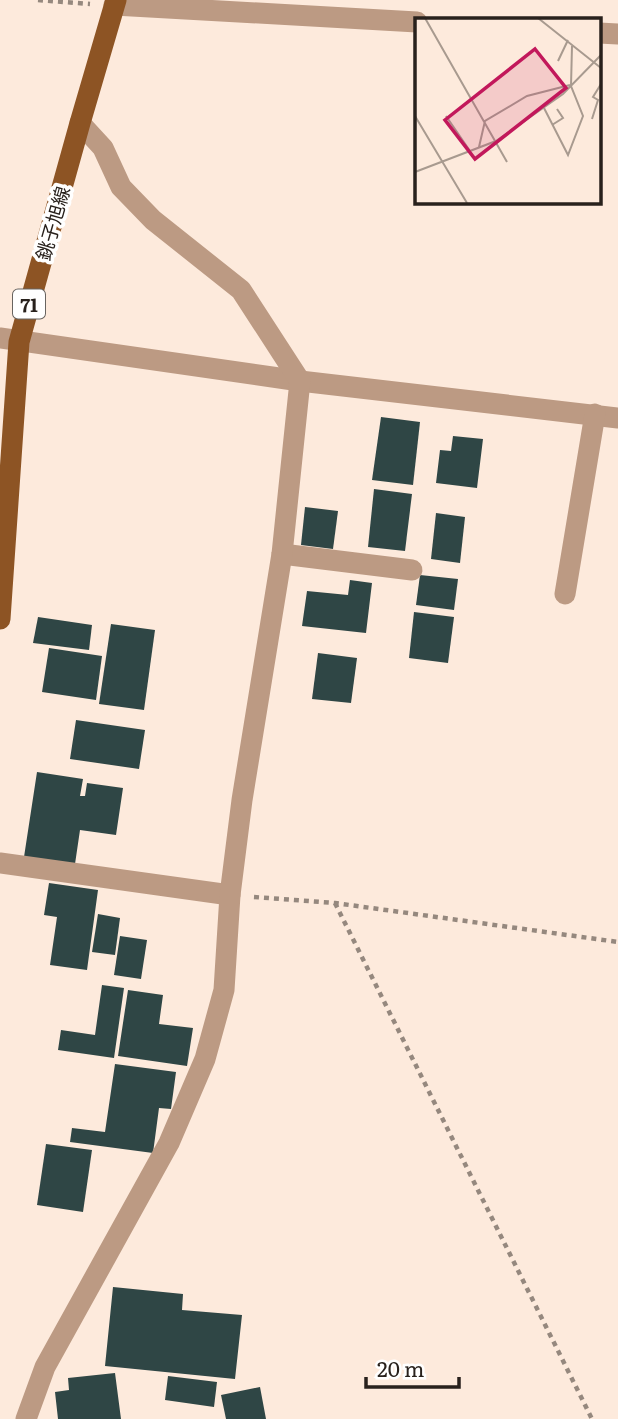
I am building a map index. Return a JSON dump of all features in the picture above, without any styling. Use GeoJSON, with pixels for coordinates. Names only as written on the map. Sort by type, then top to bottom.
{"type":"FeatureCollection","features":[{"type":"Feature","properties":{"kind":"main road","name":"銚子旭線"},"geometry":{"type":"LineString","coordinates":[[0,618],[10,340],[80,123],[115,3]]}},
{"type":"Feature","properties":{"kind":"street"},"geometry":{"type":"LineString","coordinates":[[115,3],[415,22]]}},
{"type":"Feature","properties":{"kind":"street"},"geometry":{"type":"LineString","coordinates":[[600,33],[618,34]]}},
{"type":"Feature","properties":{"kind":"street"},"geometry":{"type":"LineString","coordinates":[[26,1419],[45,1367],[169,1143],[205,1059],[224,990],[230,895],[242,800],[282,554],[300,382],[241,290],[153,220],[121,187],[103,148],[80,123]]}},
{"type":"Feature","properties":{"kind":"street"},"geometry":{"type":"LineString","coordinates":[[10,340],[300,382],[618,418]]}},
{"type":"Feature","properties":{"kind":"street"},"geometry":{"type":"LineString","coordinates":[[565,594],[594,414]]}},
{"type":"Feature","properties":{"kind":"street"},"geometry":{"type":"LineString","coordinates":[[282,554],[412,570]]}},
{"type":"Feature","properties":{"kind":"street"},"geometry":{"type":"LineString","coordinates":[[0,863],[230,895]]}},
{"type":"Feature","properties":{"kind":"path"},"geometry":{"type":"LineString","coordinates":[[38,0],[115,3]]}},
{"type":"Feature","properties":{"kind":"path"},"geometry":{"type":"LineString","coordinates":[[230,895],[335,903],[618,942]]}},
{"type":"Feature","properties":{"kind":"path"},"geometry":{"type":"LineString","coordinates":[[335,903],[592,1419]]}},
{"type":"Feature","properties":{"kind":"building"},"geometry":{"type":"Polygon","coordinates":[[[381,417],[420,422],[413,485],[372,480],[381,417]]]}},
{"type":"Feature","properties":{"kind":"building"},"geometry":{"type":"Polygon","coordinates":[[[453,436],[483,439],[477,488],[436,483],[440,450],[451,451],[453,436]]]}},
{"type":"Feature","properties":{"kind":"building"},"geometry":{"type":"Polygon","coordinates":[[[374,489],[412,494],[405,551],[368,547],[374,489]]]}},
{"type":"Feature","properties":{"kind":"building"},"geometry":{"type":"Polygon","coordinates":[[[305,507],[338,511],[333,549],[301,545],[305,507]]]}},
{"type":"Feature","properties":{"kind":"building"},"geometry":{"type":"Polygon","coordinates":[[[436,513],[465,517],[460,563],[431,559],[436,513]]]}},
{"type":"Feature","properties":{"kind":"building"},"geometry":{"type":"Polygon","coordinates":[[[420,575],[458,579],[454,610],[416,605],[420,575]]]}},
{"type":"Feature","properties":{"kind":"building"},"geometry":{"type":"Polygon","coordinates":[[[350,580],[372,583],[366,633],[302,626],[307,591],[348,595],[350,580]]]}},
{"type":"Feature","properties":{"kind":"building"},"geometry":{"type":"Polygon","coordinates":[[[414,612],[454,617],[448,663],[409,658],[414,612]]]}},
{"type":"Feature","properties":{"kind":"building"},"geometry":{"type":"Polygon","coordinates":[[[38,617],[92,625],[89,650],[33,643],[38,617]]]}},
{"type":"Feature","properties":{"kind":"building"},"geometry":{"type":"Polygon","coordinates":[[[111,624],[155,630],[144,710],[99,704],[111,624]]]}},
{"type":"Feature","properties":{"kind":"building"},"geometry":{"type":"Polygon","coordinates":[[[49,648],[102,656],[96,700],[42,692],[49,648]]]}},
{"type":"Feature","properties":{"kind":"building"},"geometry":{"type":"Polygon","coordinates":[[[318,653],[357,658],[351,703],[312,699],[318,653]]]}},
{"type":"Feature","properties":{"kind":"building"},"geometry":{"type":"Polygon","coordinates":[[[76,720],[145,730],[139,769],[70,759],[76,720]]]}},
{"type":"Feature","properties":{"kind":"building"},"geometry":{"type":"Polygon","coordinates":[[[37,772],[83,779],[80,796],[85,796],[87,783],[123,788],[116,835],[80,830],[75,864],[24,857],[37,772]]]}},
{"type":"Feature","properties":{"kind":"building"},"geometry":{"type":"Polygon","coordinates":[[[49,883],[98,890],[87,970],[50,965],[57,917],[44,915],[49,883]]]}},
{"type":"Feature","properties":{"kind":"building"},"geometry":{"type":"Polygon","coordinates":[[[98,914],[120,918],[115,955],[92,952],[98,914]]]}},
{"type":"Feature","properties":{"kind":"building"},"geometry":{"type":"Polygon","coordinates":[[[120,936],[147,940],[141,979],[114,975],[120,936]]]}},
{"type":"Feature","properties":{"kind":"building"},"geometry":{"type":"Polygon","coordinates":[[[102,985],[124,988],[114,1058],[58,1050],[61,1030],[95,1035],[102,985]]]}},
{"type":"Feature","properties":{"kind":"building"},"geometry":{"type":"Polygon","coordinates":[[[128,990],[163,995],[159,1024],[193,1028],[187,1066],[118,1056],[128,990]]]}},
{"type":"Feature","properties":{"kind":"building"},"geometry":{"type":"Polygon","coordinates":[[[115,1064],[176,1072],[171,1109],[159,1108],[153,1153],[70,1142],[72,1128],[105,1132],[115,1064]]]}},
{"type":"Feature","properties":{"kind":"building"},"geometry":{"type":"Polygon","coordinates":[[[46,1144],[92,1150],[83,1212],[37,1205],[46,1144]]]}},
{"type":"Feature","properties":{"kind":"building"},"geometry":{"type":"Polygon","coordinates":[[[113,1287],[183,1294],[182,1310],[242,1315],[235,1379],[105,1366],[113,1287]]]}},
{"type":"Feature","properties":{"kind":"building"},"geometry":{"type":"Polygon","coordinates":[[[115,1373],[121,1419],[58,1419],[55,1392],[69,1390],[68,1378],[115,1373]]]}},
{"type":"Feature","properties":{"kind":"building"},"geometry":{"type":"Polygon","coordinates":[[[168,1376],[217,1382],[214,1407],[165,1400],[168,1376]]]}},
{"type":"Feature","properties":{"kind":"building"},"geometry":{"type":"Polygon","coordinates":[[[260,1387],[266,1419],[226,1419],[221,1395],[260,1387]]]}}]}
